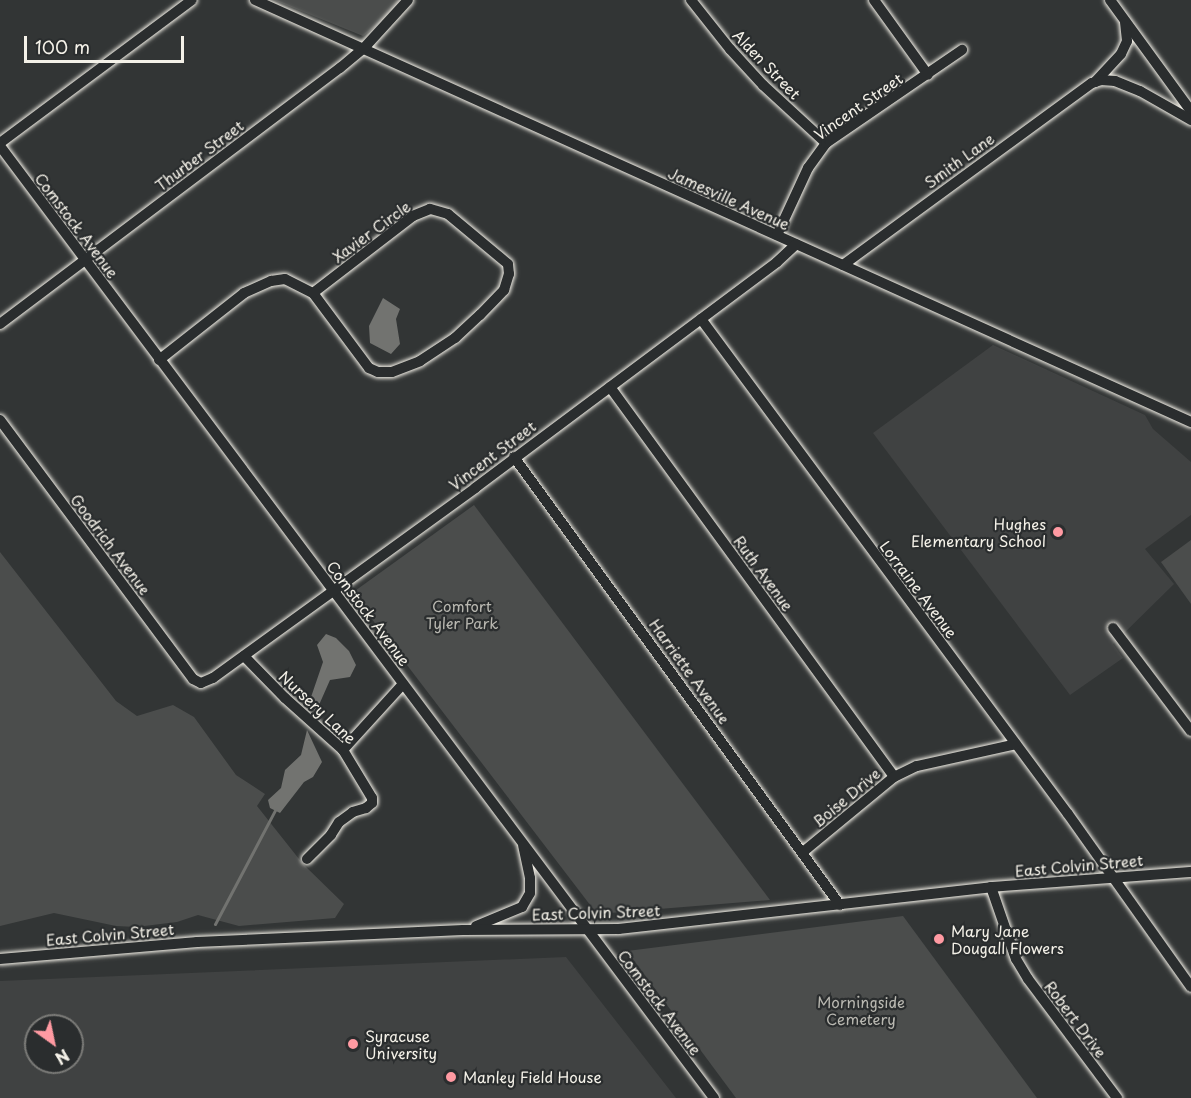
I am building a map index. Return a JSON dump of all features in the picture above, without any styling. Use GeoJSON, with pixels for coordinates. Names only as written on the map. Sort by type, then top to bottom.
{"type":"FeatureCollection","features":[{"type":"Feature","properties":{"kind":"street"},"geometry":{"type":"LineString","coordinates":[[0,145],[192,0]]}},
{"type":"Feature","properties":{"kind":"street","name":"Jamesville Avenue"},"geometry":{"type":"LineString","coordinates":[[255,0],[364,48],[461,95],[1191,422]]}},
{"type":"Feature","properties":{"kind":"street","name":"Thurber Street"},"geometry":{"type":"LineString","coordinates":[[0,324],[364,48],[408,0]]}},
{"type":"Feature","properties":{"kind":"street","name":"Alden Street"},"geometry":{"type":"LineString","coordinates":[[691,0],[763,85],[826,143]]}},
{"type":"Feature","properties":{"kind":"street"},"geometry":{"type":"LineString","coordinates":[[874,0],[928,75]]}},
{"type":"Feature","properties":{"kind":"street"},"geometry":{"type":"LineString","coordinates":[[1110,0],[1191,111]]}},
{"type":"Feature","properties":{"kind":"street","name":"Smith Lane"},"geometry":{"type":"LineString","coordinates":[[843,265],[963,175],[1095,82],[1121,54],[1127,41],[1125,21]]}},
{"type":"Feature","properties":{"kind":"street","name":"Vincent Street"},"geometry":{"type":"LineString","coordinates":[[777,235],[808,168],[826,143],[962,50]]}},
{"type":"Feature","properties":{"kind":"street"},"geometry":{"type":"LineString","coordinates":[[1095,82],[1115,81],[1140,91],[1191,120]]}},
{"type":"Feature","properties":{"kind":"street","name":"Comstock Avenue"},"geometry":{"type":"LineString","coordinates":[[0,145],[714,1098]]}},
{"type":"Feature","properties":{"kind":"street","name":"Xavier Circle"},"geometry":{"type":"LineString","coordinates":[[159,360],[244,293],[271,280],[285,279],[313,293],[369,368],[378,372],[392,372],[420,361],[455,338],[480,315],[504,290],[509,274],[508,264],[448,214],[430,209],[413,216],[313,293]]}},
{"type":"Feature","properties":{"kind":"street","name":"Vincent Street"},"geometry":{"type":"LineString","coordinates":[[201,683],[213,678],[244,656],[610,387],[777,262],[796,244]]}},
{"type":"Feature","properties":{"kind":"street","name":"Lorraine Avenue"},"geometry":{"type":"LineString","coordinates":[[701,319],[1016,744],[1191,987]]}},
{"type":"Feature","properties":{"kind":"street","name":"Ruth Avenue"},"geometry":{"type":"LineString","coordinates":[[610,387],[894,777]]}},
{"type":"Feature","properties":{"kind":"street","name":"Goodrich Avenue"},"geometry":{"type":"LineString","coordinates":[[0,420],[193,679],[201,683]]}},
{"type":"Feature","properties":{"kind":"street","name":"Harriette Avenue"},"geometry":{"type":"LineString","coordinates":[[514,457],[840,905]]}},
{"type":"Feature","properties":{"kind":"street"},"geometry":{"type":"LineString","coordinates":[[1113,628],[1191,731]]}},
{"type":"Feature","properties":{"kind":"street","name":"Nursery Lane"},"geometry":{"type":"LineString","coordinates":[[244,656],[285,698],[343,750],[372,798],[372,803],[339,822],[331,836],[307,859]]}},
{"type":"Feature","properties":{"kind":"street"},"geometry":{"type":"LineString","coordinates":[[343,750],[403,684]]}},
{"type":"Feature","properties":{"kind":"street","name":"Boise Drive"},"geometry":{"type":"LineString","coordinates":[[803,852],[894,777],[917,766],[1016,744]]}},
{"type":"Feature","properties":{"kind":"street"},"geometry":{"type":"LineString","coordinates":[[463,930],[489,922],[522,907],[530,893],[530,878],[522,843]]}},
{"type":"Feature","properties":{"kind":"street","name":"East Colvin Street"},"geometry":{"type":"LineString","coordinates":[[0,959],[197,942],[463,930],[587,929],[715,920],[991,888],[1191,872]]}},
{"type":"Feature","properties":{"kind":"street","name":"Robert Drive"},"geometry":{"type":"LineString","coordinates":[[991,888],[1016,959],[1028,979],[1117,1098]]}},
{"type":"Feature","properties":{"kind":"shaded area"},"geometry":{"type":"Polygon","coordinates":[[[383,298],[400,309],[396,319],[400,344],[391,354],[370,343],[369,326],[383,298]]]}},
{"type":"Feature","properties":{"kind":"shaded area","name":"Hughes Elementary School"},"geometry":{"type":"Polygon","coordinates":[[[993,345],[1145,415],[1153,429],[1191,462],[1191,515],[1145,549],[1174,584],[1113,644],[1123,658],[1070,695],[873,433],[993,345]]]}},
{"type":"Feature","properties":{"kind":"shaded area"},"geometry":{"type":"Polygon","coordinates":[[[326,634],[336,638],[349,651],[356,665],[350,677],[330,680],[315,714],[310,700],[323,662],[317,645],[326,634]]]}},
{"type":"Feature","properties":{"kind":"shaded area"},"geometry":{"type":"Polygon","coordinates":[[[307,730],[322,762],[313,777],[304,782],[280,813],[270,808],[268,800],[281,788],[285,770],[301,755],[307,730]]]}},
{"type":"Feature","properties":{"kind":"shaded area","name":"Syracuse University"},"geometry":{"type":"Polygon","coordinates":[[[566,957],[676,1098],[0,1098],[0,981],[566,957]]]}},
{"type":"Feature","properties":{"kind":"green space"},"geometry":{"type":"Polygon","coordinates":[[[274,0],[401,0],[389,16],[363,36],[274,0]]]}},
{"type":"Feature","properties":{"kind":"green space","name":"Comfort Tyler Park"},"geometry":{"type":"Polygon","coordinates":[[[474,505],[770,900],[597,914],[352,593],[474,505]]]}},
{"type":"Feature","properties":{"kind":"green space"},"geometry":{"type":"Polygon","coordinates":[[[1191,540],[1191,604],[1161,562],[1191,540]]]}},
{"type":"Feature","properties":{"kind":"green space"},"geometry":{"type":"Polygon","coordinates":[[[0,552],[116,701],[137,716],[173,705],[194,717],[236,775],[265,794],[257,806],[303,864],[344,904],[335,918],[239,926],[198,915],[177,922],[136,927],[116,926],[54,913],[0,926],[0,552]]]}},
{"type":"Feature","properties":{"kind":"green space","name":"Morningside Cemetery"},"geometry":{"type":"Polygon","coordinates":[[[903,916],[1037,1098],[736,1098],[627,951],[903,916]]]}},
{"type":"Feature","properties":{"kind":"waterway"},"geometry":{"type":"LineString","coordinates":[[215,924],[275,810]]}},
{"type":"Feature","properties":{"kind":"place","name":"Hughes Elementary School"},"geometry":{"type":"Point","coordinates":[1058,532]}},
{"type":"Feature","properties":{"kind":"place","name":"Mary Jane Dougall Flowers"},"geometry":{"type":"Point","coordinates":[939,939]}},
{"type":"Feature","properties":{"kind":"place","name":"Syracuse University"},"geometry":{"type":"Point","coordinates":[353,1044]}},
{"type":"Feature","properties":{"kind":"place","name":"Manley Field House"},"geometry":{"type":"Point","coordinates":[451,1077]}}]}
